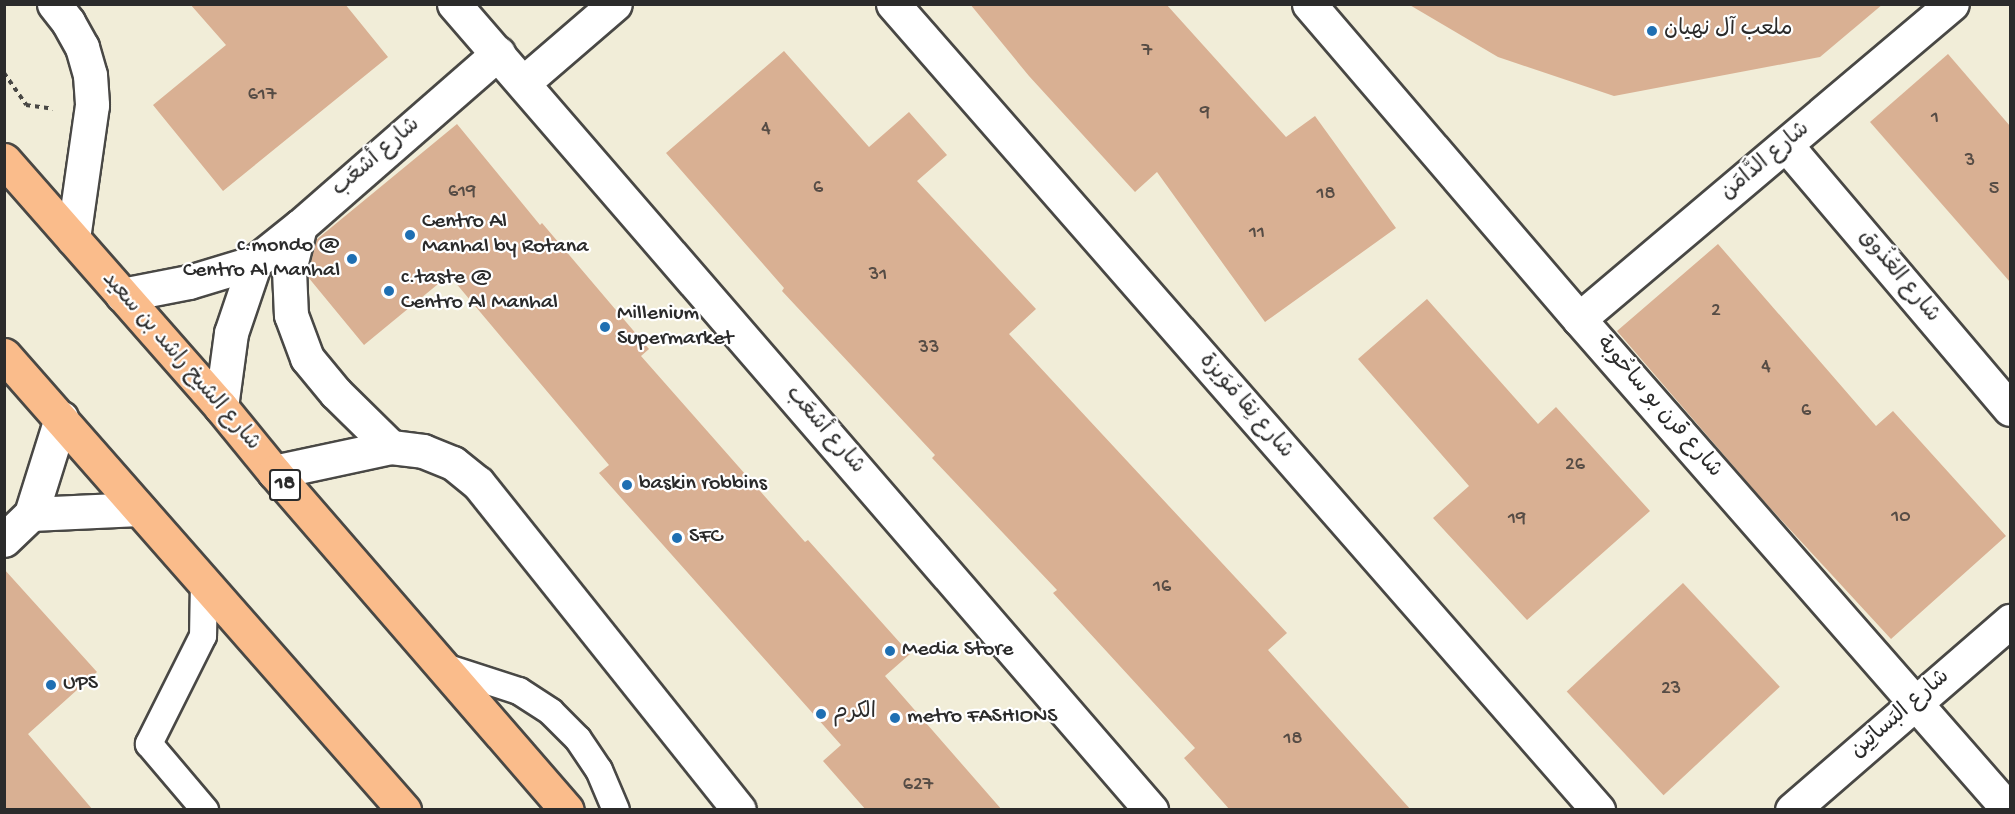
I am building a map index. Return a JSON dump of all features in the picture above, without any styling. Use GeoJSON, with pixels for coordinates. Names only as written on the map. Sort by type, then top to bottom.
{"type":"FeatureCollection","features":[{"type":"Feature","properties":{"kind":"main road","name":"شارع الشيخ راشد بن سعيد"},"geometry":{"type":"LineString","coordinates":[[4,160],[221,407],[274,472],[446,667],[567,810]]}},
{"type":"Feature","properties":{"kind":"main road"},"geometry":{"type":"LineString","coordinates":[[4,355],[404,810]]}},
{"type":"Feature","properties":{"kind":"street"},"geometry":{"type":"LineString","coordinates":[[54,4],[68,22],[82,47],[90,75],[92,105],[73,239]]}},
{"type":"Feature","properties":{"kind":"street","name":"شارع أشعَب"},"geometry":{"type":"LineString","coordinates":[[454,4],[1151,810]]}},
{"type":"Feature","properties":{"kind":"street"},"geometry":{"type":"LineString","coordinates":[[524,83],[615,4]]}},
{"type":"Feature","properties":{"kind":"street","name":"شارع نِقا مُوَيزة"},"geometry":{"type":"LineString","coordinates":[[893,4],[1598,810]]}},
{"type":"Feature","properties":{"kind":"street","name":"شارع قرن بو ساحُوبة"},"geometry":{"type":"LineString","coordinates":[[1309,4],[1580,319],[2009,810]]}},
{"type":"Feature","properties":{"kind":"street","name":"شارع الدَّامَن"},"geometry":{"type":"LineString","coordinates":[[1580,319],[1952,4]]}},
{"type":"Feature","properties":{"kind":"street","name":"شارع أشعَب"},"geometry":{"type":"LineString","coordinates":[[122,295],[189,282],[255,262],[300,226],[498,53]]}},
{"type":"Feature","properties":{"kind":"street","name":"شارع العُذُوق"},"geometry":{"type":"LineString","coordinates":[[1786,145],[2010,409]]}},
{"type":"Feature","properties":{"kind":"street"},"geometry":{"type":"LineString","coordinates":[[300,226],[289,270],[291,315],[307,358],[336,393],[391,447]]}},
{"type":"Feature","properties":{"kind":"street"},"geometry":{"type":"LineString","coordinates":[[221,407],[231,333],[255,262]]}},
{"type":"Feature","properties":{"kind":"street"},"geometry":{"type":"LineString","coordinates":[[4,540],[31,514],[61,418]]}},
{"type":"Feature","properties":{"kind":"street"},"geometry":{"type":"LineString","coordinates":[[274,472],[391,447],[423,451],[453,463],[478,483],[739,810]]}},
{"type":"Feature","properties":{"kind":"street"},"geometry":{"type":"LineString","coordinates":[[31,514],[139,508]]}},
{"type":"Feature","properties":{"kind":"street","name":"شارع البَساتِين"},"geometry":{"type":"LineString","coordinates":[[1792,810],[2010,621]]}},
{"type":"Feature","properties":{"kind":"lane"},"geometry":{"type":"LineString","coordinates":[[204,582],[203,636],[149,744],[205,810]]}},
{"type":"Feature","properties":{"kind":"lane"},"geometry":{"type":"LineString","coordinates":[[446,667],[519,690],[550,712],[578,739],[599,770],[616,810]]}},
{"type":"Feature","properties":{"kind":"path"},"geometry":{"type":"LineString","coordinates":[[4,74],[26,105],[63,110]]}},
{"type":"Feature","properties":{"kind":"building"},"geometry":{"type":"Polygon","coordinates":[[[190,4],[345,4],[388,57],[223,191],[153,105],[226,45],[190,4]]]}},
{"type":"Feature","properties":{"kind":"building"},"geometry":{"type":"Polygon","coordinates":[[[970,4],[1166,4],[1286,137],[1315,116],[1396,228],[1265,322],[1157,172],[1135,192],[1029,76],[970,4]]]}},
{"type":"Feature","properties":{"kind":"building","name":"ملعب آل نهيان"},"geometry":{"type":"Polygon","coordinates":[[[1408,4],[1883,4],[1820,57],[1614,96],[1498,57],[1408,4]]]}},
{"type":"Feature","properties":{"kind":"building"},"geometry":{"type":"Polygon","coordinates":[[[784,51],[869,147],[909,112],[947,155],[917,181],[1036,309],[1009,334],[1287,633],[1268,650],[1411,810],[1230,810],[1184,758],[1195,748],[1053,593],[1057,590],[932,458],[935,455],[782,291],[784,288],[666,153],[784,51]]]}},
{"type":"Feature","properties":{"kind":"building"},"geometry":{"type":"Polygon","coordinates":[[[1948,54],[2010,126],[2010,282],[1870,122],[1948,54]]]}},
{"type":"Feature","properties":{"kind":"building"},"geometry":{"type":"Polygon","coordinates":[[[457,124],[540,225],[542,223],[649,349],[641,356],[805,542],[808,540],[910,654],[885,676],[1002,810],[866,810],[823,761],[841,745],[599,473],[609,465],[449,275],[364,345],[308,277],[316,240],[457,124]]]}},
{"type":"Feature","properties":{"kind":"building"},"geometry":{"type":"Polygon","coordinates":[[[1718,244],[1876,426],[1893,411],[2006,536],[1891,639],[1761,498],[1617,331],[1718,244]]]}},
{"type":"Feature","properties":{"kind":"building"},"geometry":{"type":"Polygon","coordinates":[[[1427,299],[1538,424],[1556,407],[1650,511],[1527,620],[1433,518],[1469,486],[1358,359],[1427,299]]]}},
{"type":"Feature","properties":{"kind":"building"},"geometry":{"type":"Polygon","coordinates":[[[4,569],[97,672],[28,734],[93,810],[4,810],[4,569]]]}},
{"type":"Feature","properties":{"kind":"building"},"geometry":{"type":"Polygon","coordinates":[[[1683,583],[1780,687],[1664,795],[1567,691],[1683,583]]]}},
{"type":"Feature","properties":{"kind":"place","name":"ملعب آل نهيان"},"geometry":{"type":"Point","coordinates":[1652,31]}},
{"type":"Feature","properties":{"kind":"place","name":"Centro Al Manhal by Rotana"},"geometry":{"type":"Point","coordinates":[410,235]}},
{"type":"Feature","properties":{"kind":"place","name":"c.mondo @ Centro Al Manhal"},"geometry":{"type":"Point","coordinates":[352,259]}},
{"type":"Feature","properties":{"kind":"place","name":"c.taste @ Centro Al Manhal"},"geometry":{"type":"Point","coordinates":[389,291]}},
{"type":"Feature","properties":{"kind":"place","name":"Millenium Supermarket"},"geometry":{"type":"Point","coordinates":[605,327]}},
{"type":"Feature","properties":{"kind":"place","name":"baskin robbins"},"geometry":{"type":"Point","coordinates":[627,485]}},
{"type":"Feature","properties":{"kind":"place","name":"SFC"},"geometry":{"type":"Point","coordinates":[677,538]}},
{"type":"Feature","properties":{"kind":"place","name":"Media Store"},"geometry":{"type":"Point","coordinates":[890,651]}},
{"type":"Feature","properties":{"kind":"place","name":"UPS"},"geometry":{"type":"Point","coordinates":[51,685]}},
{"type":"Feature","properties":{"kind":"place","name":"الكرم"},"geometry":{"type":"Point","coordinates":[821,714]}},
{"type":"Feature","properties":{"kind":"place","name":"metro FASHIONS"},"geometry":{"type":"Point","coordinates":[895,718]}}]}
